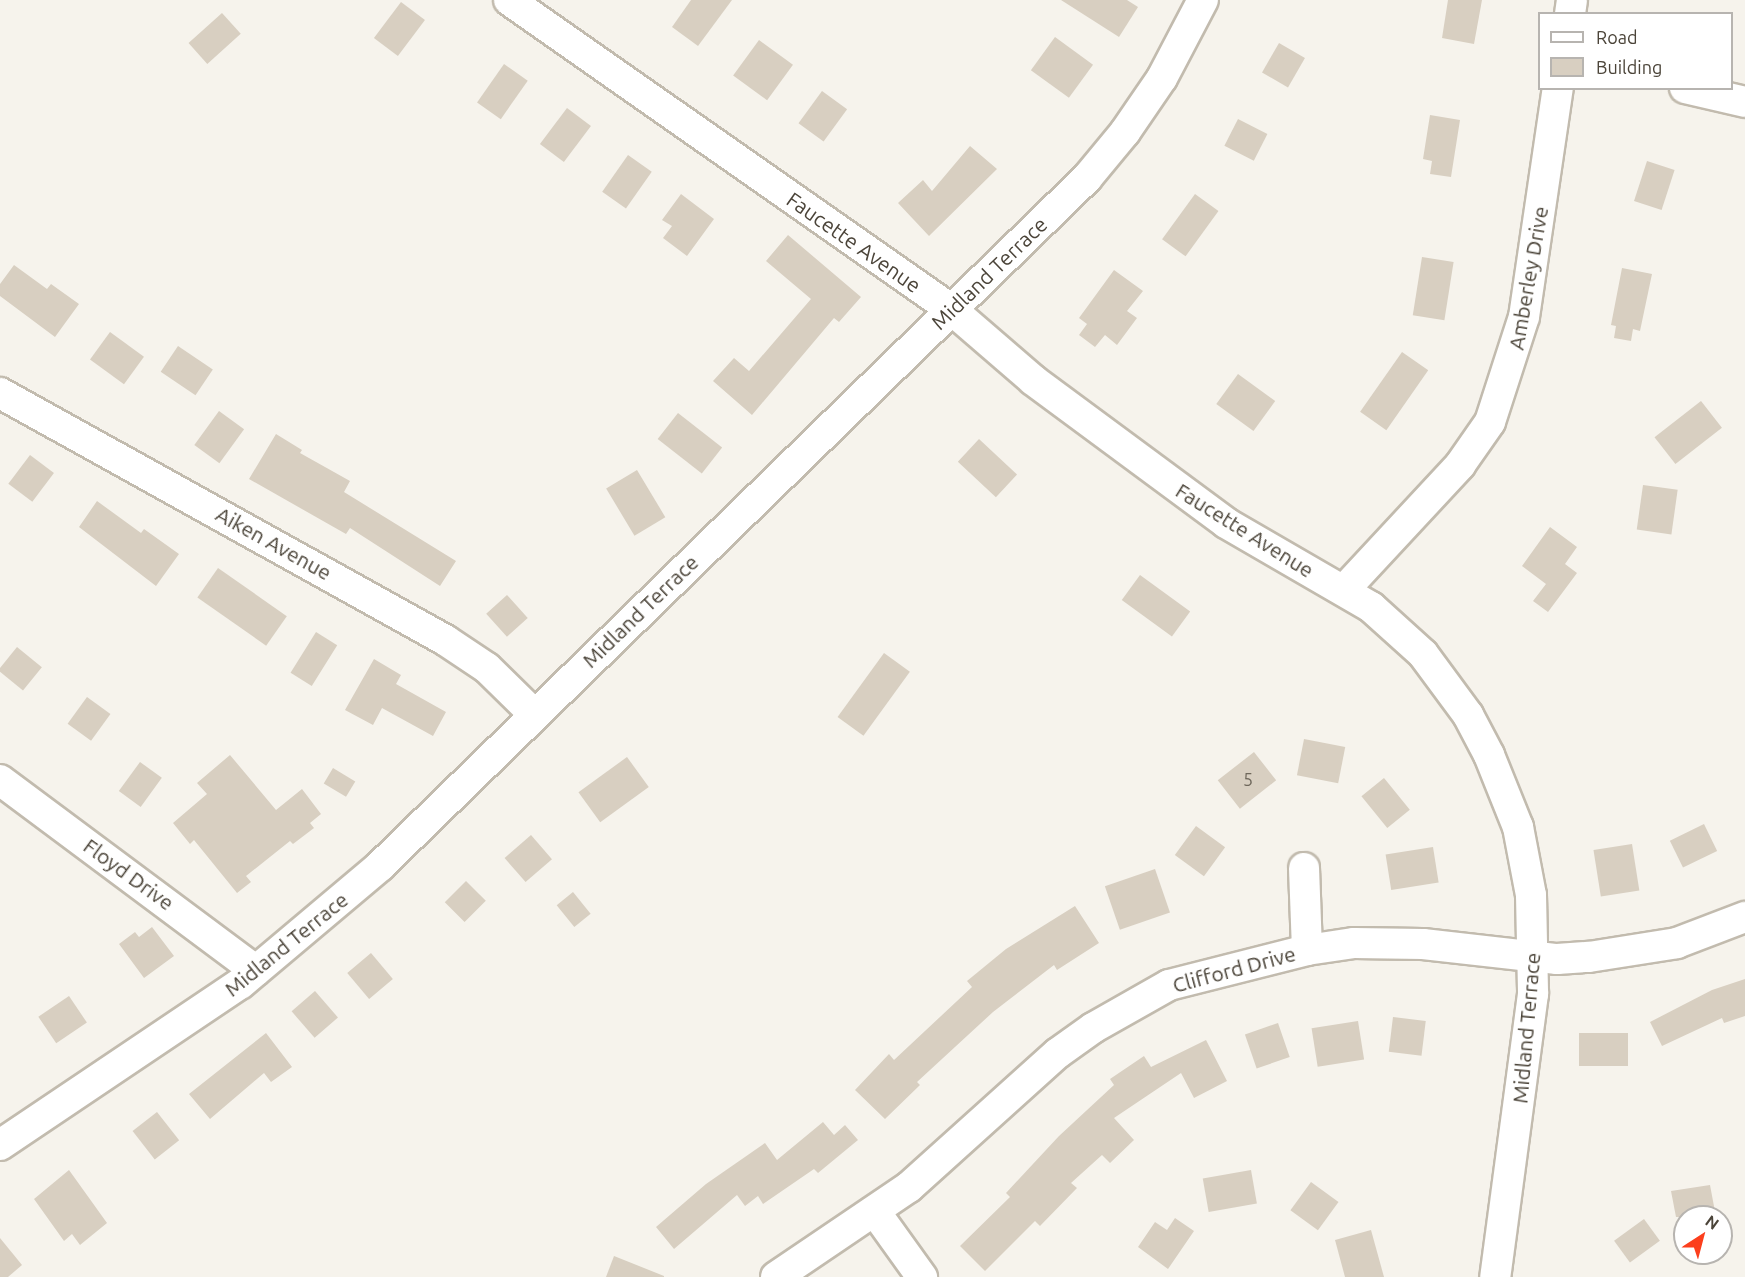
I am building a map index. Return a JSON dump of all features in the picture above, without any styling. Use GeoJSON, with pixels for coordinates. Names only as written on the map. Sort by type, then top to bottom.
{"type":"FeatureCollection","features":[{"type":"Feature","properties":{"kind":"street","name":"Faucette Avenue"},"geometry":{"type":"LineString","coordinates":[[509,0],[952,310],[1033,380],[1216,516],[1344,590]]}},
{"type":"Feature","properties":{"kind":"street","name":"Midland Terrace"},"geometry":{"type":"LineString","coordinates":[[0,1145],[185,1023],[256,971],[380,866],[952,310],[1106,156],[1162,78],[1203,0]]}},
{"type":"Feature","properties":{"kind":"street","name":"Amberley Drive"},"geometry":{"type":"LineString","coordinates":[[1344,590],[1460,465],[1490,422],[1524,317],[1558,90]]}},
{"type":"Feature","properties":{"kind":"street"},"geometry":{"type":"LineString","coordinates":[[1694,90],[1745,102]]}},
{"type":"Feature","properties":{"kind":"street","name":"Aiken Avenue"},"geometry":{"type":"LineString","coordinates":[[0,393],[438,636],[487,668],[534,714]]}},
{"type":"Feature","properties":{"kind":"street","name":"Midland Terrace"},"geometry":{"type":"LineString","coordinates":[[1344,590],[1392,624],[1423,654],[1468,715],[1489,755],[1518,827],[1526,861],[1534,957],[1526,1060],[1495,1277]]}},
{"type":"Feature","properties":{"kind":"street","name":"Floyd Drive"},"geometry":{"type":"LineString","coordinates":[[0,780],[256,971]]}},
{"type":"Feature","properties":{"kind":"street"},"geometry":{"type":"LineString","coordinates":[[1304,868],[1307,950]]}},
{"type":"Feature","properties":{"kind":"street","name":"Clifford Drive"},"geometry":{"type":"LineString","coordinates":[[776,1277],[876,1213],[1026,1079],[1093,1028],[1169,985],[1307,950],[1388,942],[1534,957],[1589,957],[1644,950],[1710,934],[1745,917]]}},
{"type":"Feature","properties":{"kind":"street"},"geometry":{"type":"LineString","coordinates":[[876,1213],[922,1277]]}},
{"type":"Feature","properties":{"kind":"building"},"geometry":{"type":"Polygon","coordinates":[[[691,0],[732,0],[698,46],[672,27],[691,0]]]}},
{"type":"Feature","properties":{"kind":"building"},"geometry":{"type":"Polygon","coordinates":[[[1061,0],[1127,0],[1138,7],[1119,37],[1061,0]]]}},
{"type":"Feature","properties":{"kind":"building"},"geometry":{"type":"Polygon","coordinates":[[[1448,0],[1482,0],[1474,44],[1442,38],[1448,0]]]}},
{"type":"Feature","properties":{"kind":"building"},"geometry":{"type":"Polygon","coordinates":[[[401,2],[425,20],[398,56],[374,38],[401,2]]]}},
{"type":"Feature","properties":{"kind":"building"},"geometry":{"type":"Polygon","coordinates":[[[222,13],[241,34],[207,64],[189,43],[222,13]]]}},
{"type":"Feature","properties":{"kind":"building"},"geometry":{"type":"Polygon","coordinates":[[[1055,37],[1093,65],[1069,98],[1031,70],[1055,37]]]}},
{"type":"Feature","properties":{"kind":"building"},"geometry":{"type":"Polygon","coordinates":[[[759,40],[793,65],[767,100],[733,76],[759,40]]]}},
{"type":"Feature","properties":{"kind":"building"},"geometry":{"type":"Polygon","coordinates":[[[1279,43],[1305,58],[1288,87],[1262,72],[1279,43]]]}},
{"type":"Feature","properties":{"kind":"building"},"geometry":{"type":"Polygon","coordinates":[[[504,64],[528,81],[501,119],[477,103],[504,64]]]}},
{"type":"Feature","properties":{"kind":"building"},"geometry":{"type":"Polygon","coordinates":[[[822,91],[847,109],[824,142],[798,123],[822,91]]]}},
{"type":"Feature","properties":{"kind":"building"},"geometry":{"type":"Polygon","coordinates":[[[567,108],[591,126],[564,162],[540,144],[567,108]]]}},
{"type":"Feature","properties":{"kind":"building"},"geometry":{"type":"Polygon","coordinates":[[[1430,115],[1460,120],[1451,177],[1430,174],[1432,161],[1423,159],[1430,115]]]}},
{"type":"Feature","properties":{"kind":"building"},"geometry":{"type":"Polygon","coordinates":[[[1238,119],[1267,134],[1254,161],[1224,146],[1238,119]]]}},
{"type":"Feature","properties":{"kind":"building"},"geometry":{"type":"Polygon","coordinates":[[[970,146],[997,169],[929,236],[898,203],[923,180],[932,191],[970,146]]]}},
{"type":"Feature","properties":{"kind":"building"},"geometry":{"type":"Polygon","coordinates":[[[628,155],[652,172],[626,208],[602,192],[628,155]]]}},
{"type":"Feature","properties":{"kind":"building"},"geometry":{"type":"Polygon","coordinates":[[[1647,161],[1675,170],[1662,210],[1634,201],[1647,161]]]}},
{"type":"Feature","properties":{"kind":"building"},"geometry":{"type":"Polygon","coordinates":[[[681,194],[714,219],[687,256],[663,238],[672,226],[662,220],[681,194]]]}},
{"type":"Feature","properties":{"kind":"building"},"geometry":{"type":"Polygon","coordinates":[[[1195,194],[1218,211],[1186,256],[1162,239],[1195,194]]]}},
{"type":"Feature","properties":{"kind":"building"},"geometry":{"type":"Polygon","coordinates":[[[788,235],[861,297],[839,322],[834,318],[752,415],[713,381],[734,358],[749,371],[811,299],[766,261],[788,235]]]}},
{"type":"Feature","properties":{"kind":"building"},"geometry":{"type":"Polygon","coordinates":[[[1422,257],[1454,262],[1444,320],[1413,315],[1422,257]]]}},
{"type":"Feature","properties":{"kind":"building"},"geometry":{"type":"Polygon","coordinates":[[[14,265],[47,289],[51,284],[79,304],[55,337],[0,296],[0,284],[14,265]]]}},
{"type":"Feature","properties":{"kind":"building"},"geometry":{"type":"Polygon","coordinates":[[[1622,268],[1652,274],[1640,331],[1633,329],[1631,341],[1614,338],[1616,326],[1611,325],[1622,268]]]}},
{"type":"Feature","properties":{"kind":"building"},"geometry":{"type":"Polygon","coordinates":[[[1114,270],[1143,291],[1127,311],[1137,318],[1117,345],[1105,335],[1095,347],[1079,335],[1087,324],[1079,318],[1114,270]]]}},
{"type":"Feature","properties":{"kind":"building"},"geometry":{"type":"Polygon","coordinates":[[[110,332],[144,357],[124,384],[90,360],[110,332]]]}},
{"type":"Feature","properties":{"kind":"building"},"geometry":{"type":"Polygon","coordinates":[[[178,346],[213,369],[195,395],[161,372],[178,346]]]}},
{"type":"Feature","properties":{"kind":"building"},"geometry":{"type":"Polygon","coordinates":[[[1402,352],[1428,370],[1386,430],[1360,412],[1402,352]]]}},
{"type":"Feature","properties":{"kind":"building"},"geometry":{"type":"Polygon","coordinates":[[[1238,374],[1275,401],[1253,431],[1216,404],[1238,374]]]}},
{"type":"Feature","properties":{"kind":"building"},"geometry":{"type":"Polygon","coordinates":[[[1701,401],[1722,428],[1675,464],[1655,437],[1701,401]]]}},
{"type":"Feature","properties":{"kind":"building"},"geometry":{"type":"Polygon","coordinates":[[[219,411],[244,429],[219,463],[194,445],[219,411]]]}},
{"type":"Feature","properties":{"kind":"building"},"geometry":{"type":"Polygon","coordinates":[[[678,413],[722,447],[702,473],[658,439],[678,413]]]}},
{"type":"Feature","properties":{"kind":"building"},"geometry":{"type":"Polygon","coordinates":[[[276,434],[302,450],[300,453],[350,481],[344,492],[456,561],[440,586],[350,528],[346,534],[249,479],[276,434]]]}},
{"type":"Feature","properties":{"kind":"building"},"geometry":{"type":"Polygon","coordinates":[[[979,439],[1017,474],[996,497],[958,462],[979,439]]]}},
{"type":"Feature","properties":{"kind":"building"},"geometry":{"type":"Polygon","coordinates":[[[30,455],[54,473],[32,502],[8,484],[30,455]]]}},
{"type":"Feature","properties":{"kind":"building"},"geometry":{"type":"Polygon","coordinates":[[[637,470],[665,517],[634,536],[606,489],[637,470]]]}},
{"type":"Feature","properties":{"kind":"building"},"geometry":{"type":"Polygon","coordinates":[[[1643,485],[1678,490],[1671,534],[1637,530],[1643,485]]]}},
{"type":"Feature","properties":{"kind":"building"},"geometry":{"type":"Polygon","coordinates":[[[97,501],[141,533],[144,529],[179,554],[156,586],[79,527],[97,501]]]}},
{"type":"Feature","properties":{"kind":"building"},"geometry":{"type":"Polygon","coordinates":[[[1550,527],[1577,547],[1565,564],[1577,573],[1548,612],[1533,601],[1546,584],[1522,566],[1550,527]]]}},
{"type":"Feature","properties":{"kind":"building"},"geometry":{"type":"Polygon","coordinates":[[[218,568],[287,616],[266,646],[197,597],[218,568]]]}},
{"type":"Feature","properties":{"kind":"building"},"geometry":{"type":"Polygon","coordinates":[[[1140,575],[1190,611],[1172,637],[1122,600],[1140,575]]]}},
{"type":"Feature","properties":{"kind":"building"},"geometry":{"type":"Polygon","coordinates":[[[507,595],[528,618],[507,637],[486,614],[507,595]]]}},
{"type":"Feature","properties":{"kind":"building"},"geometry":{"type":"Polygon","coordinates":[[[316,632],[337,645],[312,686],[291,673],[316,632]]]}},
{"type":"Feature","properties":{"kind":"building"},"geometry":{"type":"Polygon","coordinates":[[[17,647],[42,667],[23,690],[0,672],[0,668],[17,647]]]}},
{"type":"Feature","properties":{"kind":"building"},"geometry":{"type":"Polygon","coordinates":[[[884,653],[910,672],[863,736],[838,717],[884,653]]]}},
{"type":"Feature","properties":{"kind":"building"},"geometry":{"type":"Polygon","coordinates":[[[374,659],[401,675],[396,684],[446,712],[433,736],[382,708],[373,725],[345,710],[374,659]]]}},
{"type":"Feature","properties":{"kind":"building"},"geometry":{"type":"Polygon","coordinates":[[[87,697],[110,714],[91,741],[68,724],[87,697]]]}},
{"type":"Feature","properties":{"kind":"building"},"geometry":{"type":"Polygon","coordinates":[[[1304,739],[1345,747],[1338,783],[1297,775],[1304,739]]]}},
{"type":"Feature","properties":{"kind":"building"},"geometry":{"type":"Polygon","coordinates":[[[1254,752],[1276,780],[1240,809],[1218,780],[1254,752]]]}},
{"type":"Feature","properties":{"kind":"building"},"geometry":{"type":"Polygon","coordinates":[[[230,755],[276,810],[302,789],[321,814],[310,823],[314,828],[293,844],[290,841],[246,876],[251,882],[237,893],[194,840],[190,844],[173,823],[207,794],[197,783],[230,755]]]}},
{"type":"Feature","properties":{"kind":"building"},"geometry":{"type":"Polygon","coordinates":[[[627,757],[649,787],[600,822],[578,792],[627,757]]]}},
{"type":"Feature","properties":{"kind":"building"},"geometry":{"type":"Polygon","coordinates":[[[140,762],[162,778],[141,807],[119,791],[140,762]]]}},
{"type":"Feature","properties":{"kind":"building"},"geometry":{"type":"Polygon","coordinates":[[[333,768],[355,781],[346,797],[324,783],[333,768]]]}},
{"type":"Feature","properties":{"kind":"building"},"geometry":{"type":"Polygon","coordinates":[[[1384,778],[1410,810],[1387,828],[1361,796],[1384,778]]]}},
{"type":"Feature","properties":{"kind":"building"},"geometry":{"type":"Polygon","coordinates":[[[1704,824],[1717,851],[1683,868],[1670,841],[1704,824]]]}},
{"type":"Feature","properties":{"kind":"building"},"geometry":{"type":"Polygon","coordinates":[[[1196,826],[1225,847],[1204,876],[1175,855],[1196,826]]]}},
{"type":"Feature","properties":{"kind":"building"},"geometry":{"type":"Polygon","coordinates":[[[531,835],[552,859],[526,882],[505,858],[531,835]]]}},
{"type":"Feature","properties":{"kind":"building"},"geometry":{"type":"Polygon","coordinates":[[[1632,844],[1639,890],[1601,897],[1593,850],[1632,844]]]}},
{"type":"Feature","properties":{"kind":"building"},"geometry":{"type":"Polygon","coordinates":[[[1433,847],[1439,883],[1391,890],[1386,855],[1433,847]]]}},
{"type":"Feature","properties":{"kind":"building"},"geometry":{"type":"Polygon","coordinates":[[[1155,869],[1170,912],[1120,930],[1105,886],[1155,869]]]}},
{"type":"Feature","properties":{"kind":"building"},"geometry":{"type":"Polygon","coordinates":[[[466,881],[486,901],[465,922],[445,902],[466,881]]]}},
{"type":"Feature","properties":{"kind":"building"},"geometry":{"type":"Polygon","coordinates":[[[573,892],[591,914],[574,927],[557,905],[573,892]]]}},
{"type":"Feature","properties":{"kind":"building"},"geometry":{"type":"Polygon","coordinates":[[[1075,906],[1099,943],[1057,970],[1054,965],[993,1012],[917,1082],[920,1085],[885,1119],[855,1090],[889,1054],[894,1060],[972,987],[967,981],[1006,949],[1075,906]]]}},
{"type":"Feature","properties":{"kind":"building"},"geometry":{"type":"Polygon","coordinates":[[[152,927],[174,956],[144,978],[119,944],[135,932],[139,937],[152,927]]]}},
{"type":"Feature","properties":{"kind":"building"},"geometry":{"type":"Polygon","coordinates":[[[371,953],[393,979],[369,999],[347,973],[371,953]]]}},
{"type":"Feature","properties":{"kind":"building"},"geometry":{"type":"Polygon","coordinates":[[[1745,979],[1745,1016],[1724,1023],[1722,1018],[1662,1046],[1650,1022],[1712,990],[1745,979]]]}},
{"type":"Feature","properties":{"kind":"building"},"geometry":{"type":"Polygon","coordinates":[[[315,991],[338,1017],[315,1038],[292,1011],[315,991]]]}},
{"type":"Feature","properties":{"kind":"building"},"geometry":{"type":"Polygon","coordinates":[[[69,996],[87,1023],[56,1043],[38,1017],[69,996]]]}},
{"type":"Feature","properties":{"kind":"building"},"geometry":{"type":"Polygon","coordinates":[[[1393,1017],[1426,1021],[1421,1056],[1389,1052],[1393,1017]]]}},
{"type":"Feature","properties":{"kind":"building"},"geometry":{"type":"Polygon","coordinates":[[[1358,1021],[1364,1060],[1318,1067],[1312,1028],[1358,1021]]]}},
{"type":"Feature","properties":{"kind":"building"},"geometry":{"type":"Polygon","coordinates":[[[1278,1023],[1290,1057],[1257,1068],[1245,1034],[1278,1023]]]}},
{"type":"Feature","properties":{"kind":"building"},"geometry":{"type":"Polygon","coordinates":[[[266,1033],[292,1067],[271,1082],[264,1073],[210,1119],[189,1094],[266,1033]]]}},
{"type":"Feature","properties":{"kind":"building"},"geometry":{"type":"Polygon","coordinates":[[[1579,1033],[1628,1033],[1628,1066],[1579,1066],[1579,1033]]]}},
{"type":"Feature","properties":{"kind":"building"},"geometry":{"type":"Polygon","coordinates":[[[1206,1040],[1227,1081],[1194,1098],[1181,1073],[1114,1118],[1134,1140],[1110,1163],[1102,1155],[1071,1183],[1077,1188],[1040,1226],[1035,1221],[985,1271],[960,1246],[1010,1197],[1006,1193],[1059,1136],[1114,1085],[1110,1079],[1144,1056],[1151,1067],[1206,1040]]]}},
{"type":"Feature","properties":{"kind":"building"},"geometry":{"type":"Polygon","coordinates":[[[157,1112],[179,1140],[155,1159],[133,1131],[157,1112]]]}},
{"type":"Feature","properties":{"kind":"building"},"geometry":{"type":"Polygon","coordinates":[[[823,1122],[834,1135],[845,1125],[858,1140],[818,1173],[814,1169],[763,1204],[758,1196],[745,1206],[737,1195],[674,1249],[656,1227],[706,1184],[765,1143],[777,1160],[823,1122]]]}},
{"type":"Feature","properties":{"kind":"building"},"geometry":{"type":"Polygon","coordinates":[[[69,1170],[107,1223],[80,1245],[72,1234],[64,1241],[34,1199],[69,1170]]]}},
{"type":"Feature","properties":{"kind":"building"},"geometry":{"type":"Polygon","coordinates":[[[1251,1170],[1257,1203],[1209,1212],[1203,1179],[1251,1170]]]}},
{"type":"Feature","properties":{"kind":"building"},"geometry":{"type":"Polygon","coordinates":[[[1311,1182],[1339,1202],[1318,1230],[1290,1210],[1311,1182]]]}},
{"type":"Feature","properties":{"kind":"building"},"geometry":{"type":"Polygon","coordinates":[[[1710,1185],[1714,1205],[1674,1205],[1671,1191],[1710,1185]]]}},
{"type":"Feature","properties":{"kind":"building"},"geometry":{"type":"Polygon","coordinates":[[[1175,1218],[1194,1231],[1168,1269],[1138,1247],[1155,1222],[1167,1230],[1175,1218]]]}},
{"type":"Feature","properties":{"kind":"building"},"geometry":{"type":"Polygon","coordinates":[[[1644,1219],[1660,1241],[1630,1263],[1614,1241],[1644,1219]]]}},
{"type":"Feature","properties":{"kind":"building"},"geometry":{"type":"Polygon","coordinates":[[[1371,1230],[1384,1277],[1345,1277],[1335,1240],[1371,1230]]]}},
{"type":"Feature","properties":{"kind":"building"},"geometry":{"type":"Polygon","coordinates":[[[0,1238],[22,1265],[8,1277],[0,1277],[0,1238]]]}},
{"type":"Feature","properties":{"kind":"building"},"geometry":{"type":"Polygon","coordinates":[[[614,1256],[664,1276],[664,1277],[606,1277],[614,1256]]]}}]}
